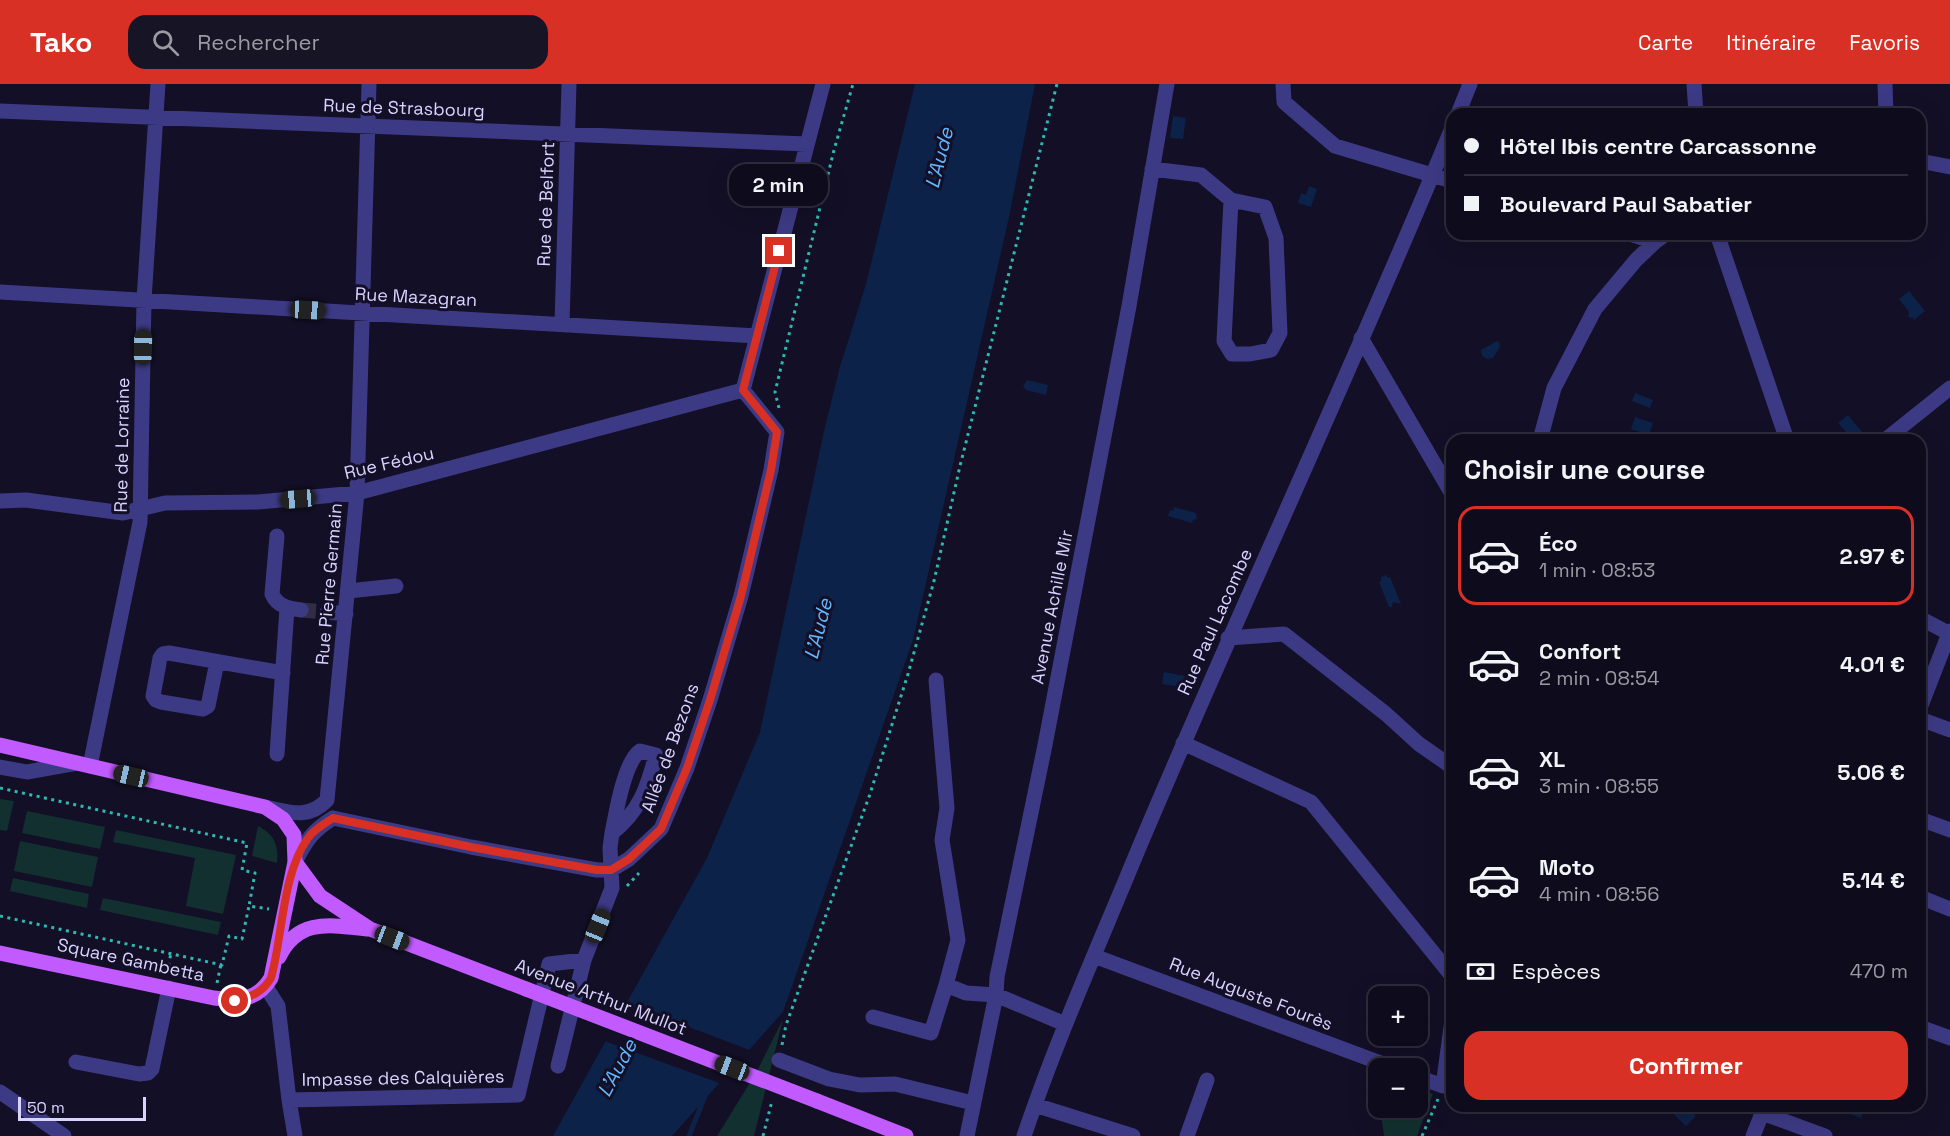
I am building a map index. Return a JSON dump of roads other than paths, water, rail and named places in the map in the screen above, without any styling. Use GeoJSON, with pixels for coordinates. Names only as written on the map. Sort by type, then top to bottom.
{"type":"FeatureCollection","features":[{"type":"Feature","properties":{"kind":"main road"},"geometry":{"type":"LineString","coordinates":[[0,745],[265,807],[283,819],[294,835],[295,862],[275,965],[266,987]]}},
{"type":"Feature","properties":{"kind":"main road","name":"Avenue Arthur Mullot"},"geometry":{"type":"LineString","coordinates":[[295,862],[320,896],[370,929],[906,1136]]}},
{"type":"Feature","properties":{"kind":"main road","name":"Avenue Arthur Mullot"},"geometry":{"type":"LineString","coordinates":[[275,965],[284,946],[303,930],[317,926],[370,929]]}},
{"type":"Feature","properties":{"kind":"main road","name":"Square Gambetta"},"geometry":{"type":"LineString","coordinates":[[2,952],[235,1001],[251,997],[266,987]]}},
{"type":"Feature","properties":{"kind":"main road"},"geometry":{"type":"LineString","coordinates":[[871,1122],[885,1136]]}},
{"type":"Feature","properties":{"kind":"street","name":"Rue de Lorraine"},"geometry":{"type":"LineString","coordinates":[[83,765],[140,522],[144,300],[158,84]]}},
{"type":"Feature","properties":{"kind":"street","name":"Rue Pierre Germain"},"geometry":{"type":"LineString","coordinates":[[333,818],[327,800],[357,493],[369,84]]}},
{"type":"Feature","properties":{"kind":"street","name":"Rue de Belfort"},"geometry":{"type":"LineString","coordinates":[[562,324],[569,84]]}},
{"type":"Feature","properties":{"kind":"street"},"geometry":{"type":"LineString","coordinates":[[743,390],[823,84]]}},
{"type":"Feature","properties":{"kind":"street","name":"Avenue Achille Mir"},"geometry":{"type":"LineString","coordinates":[[967,1136],[1045,746],[1129,306],[1167,84]]}},
{"type":"Feature","properties":{"kind":"street"},"geometry":{"type":"LineString","coordinates":[[1283,84],[1284,102],[1335,146],[1446,179]]}},
{"type":"Feature","properties":{"kind":"street"},"geometry":{"type":"LineString","coordinates":[[1460,108],[1470,84]]}},
{"type":"Feature","properties":{"kind":"street"},"geometry":{"type":"LineString","coordinates":[[1694,84],[1696,108]]}},
{"type":"Feature","properties":{"kind":"street"},"geometry":{"type":"LineString","coordinates":[[1885,84],[1886,108]]}},
{"type":"Feature","properties":{"kind":"street","name":"Rue de Strasbourg"},"geometry":{"type":"LineString","coordinates":[[0,111],[807,144]]}},
{"type":"Feature","properties":{"kind":"street","name":"Rue Paul Lacombe"},"geometry":{"type":"LineString","coordinates":[[1024,1136],[1065,1024],[1183,743],[1446,143]]}},
{"type":"Feature","properties":{"kind":"street"},"geometry":{"type":"LineString","coordinates":[[1926,162],[1950,167]]}},
{"type":"Feature","properties":{"kind":"street"},"geometry":{"type":"LineString","coordinates":[[1152,169],[1201,175],[1230,200],[1264,207],[1276,238],[1280,333],[1271,350],[1250,354],[1232,354],[1224,341],[1230,200]]}},
{"type":"Feature","properties":{"kind":"street"},"geometry":{"type":"LineString","coordinates":[[1542,434],[1554,388],[1595,309],[1636,260],[1659,240]]}},
{"type":"Feature","properties":{"kind":"street"},"geometry":{"type":"LineString","coordinates":[[1719,240],[1785,434]]}},
{"type":"Feature","properties":{"kind":"street","name":"Rue Mazagran"},"geometry":{"type":"LineString","coordinates":[[0,292],[757,336]]}},
{"type":"Feature","properties":{"kind":"street"},"geometry":{"type":"LineString","coordinates":[[1361,338],[1446,484]]}},
{"type":"Feature","properties":{"kind":"street"},"geometry":{"type":"LineString","coordinates":[[1892,434],[1950,388]]}},
{"type":"Feature","properties":{"kind":"street","name":"Rue Fédou"},"geometry":{"type":"LineString","coordinates":[[0,501],[26,500],[123,513],[165,503],[258,502],[357,493],[743,390]]}},
{"type":"Feature","properties":{"kind":"street","name":"Allée de Bezons"},"geometry":{"type":"LineString","coordinates":[[611,870],[629,859],[661,829],[687,768],[741,596],[771,470],[777,432],[743,390]]}},
{"type":"Feature","properties":{"kind":"street"},"geometry":{"type":"LineString","coordinates":[[277,536],[272,594],[275,601],[294,609],[283,673],[277,754]]}},
{"type":"Feature","properties":{"kind":"street"},"geometry":{"type":"LineString","coordinates":[[348,591],[396,586]]}},
{"type":"Feature","properties":{"kind":"street"},"geometry":{"type":"LineString","coordinates":[[327,612],[346,614]]}},
{"type":"Feature","properties":{"kind":"street"},"geometry":{"type":"LineString","coordinates":[[1926,621],[1950,633],[1926,693]]}},
{"type":"Feature","properties":{"kind":"street"},"geometry":{"type":"LineString","coordinates":[[1228,638],[1284,634],[1386,714],[1419,744],[1446,763]]}},
{"type":"Feature","properties":{"kind":"street"},"geometry":{"type":"LineString","coordinates":[[217,662],[208,706],[203,709],[161,702],[153,696],[160,658],[163,654],[217,662],[283,673]]}},
{"type":"Feature","properties":{"kind":"street"},"geometry":{"type":"LineString","coordinates":[[873,1017],[931,1033],[958,940],[942,840],[947,808],[936,680]]}},
{"type":"Feature","properties":{"kind":"street"},"geometry":{"type":"LineString","coordinates":[[1926,721],[1950,730]]}},
{"type":"Feature","properties":{"kind":"street"},"geometry":{"type":"LineString","coordinates":[[1183,743],[1311,802],[1446,969]]}},
{"type":"Feature","properties":{"kind":"street"},"geometry":{"type":"LineString","coordinates":[[558,1066],[584,960],[612,888],[610,848],[612,833],[624,782],[634,754],[640,751],[656,755],[648,782],[636,809],[623,825],[612,833]]}},
{"type":"Feature","properties":{"kind":"street"},"geometry":{"type":"LineString","coordinates":[[0,767],[27,772],[83,765]]}},
{"type":"Feature","properties":{"kind":"street"},"geometry":{"type":"LineString","coordinates":[[265,807],[303,814],[318,809],[327,800]]}},
{"type":"Feature","properties":{"kind":"street"},"geometry":{"type":"LineString","coordinates":[[295,862],[308,838],[333,818],[471,847],[597,870],[611,870]]}},
{"type":"Feature","properties":{"kind":"street"},"geometry":{"type":"LineString","coordinates":[[1926,821],[1950,830]]}},
{"type":"Feature","properties":{"kind":"street"},"geometry":{"type":"LineString","coordinates":[[1926,899],[1950,909]]}},
{"type":"Feature","properties":{"kind":"street","name":"Rue Auguste Fourès"},"geometry":{"type":"LineString","coordinates":[[1094,956],[1368,1058]]}},
{"type":"Feature","properties":{"kind":"street","name":"Impasse des Calquières"},"geometry":{"type":"LineString","coordinates":[[289,1100],[518,1095],[549,964],[584,960]]}},
{"type":"Feature","properties":{"kind":"street"},"geometry":{"type":"LineString","coordinates":[[946,985],[966,993],[996,995],[1065,1024]]}},
{"type":"Feature","properties":{"kind":"street"},"geometry":{"type":"LineString","coordinates":[[266,987],[278,1006],[289,1100],[296,1136]]}},
{"type":"Feature","properties":{"kind":"street"},"geometry":{"type":"LineString","coordinates":[[76,1062],[139,1074],[148,1073],[152,1069],[169,988]]}},
{"type":"Feature","properties":{"kind":"street"},"geometry":{"type":"LineString","coordinates":[[1926,1029],[1950,1038]]}},
{"type":"Feature","properties":{"kind":"street"},"geometry":{"type":"LineString","coordinates":[[779,1060],[829,1079],[860,1085],[895,1084],[973,1103]]}},
{"type":"Feature","properties":{"kind":"street"},"geometry":{"type":"LineString","coordinates":[[1428,1081],[1443,1086],[1446,1064]]}},
{"type":"Feature","properties":{"kind":"street"},"geometry":{"type":"LineString","coordinates":[[1187,1136],[1207,1080]]}},
{"type":"Feature","properties":{"kind":"street"},"geometry":{"type":"LineString","coordinates":[[0,1092],[64,1136]]}},
{"type":"Feature","properties":{"kind":"street"},"geometry":{"type":"LineString","coordinates":[[1035,1105],[1133,1136]]}},
{"type":"Feature","properties":{"kind":"street"},"geometry":{"type":"LineString","coordinates":[[1753,1136],[1763,1112]]}},
{"type":"Feature","properties":{"kind":"street"},"geometry":{"type":"LineString","coordinates":[[1771,1112],[1825,1136]]}},
{"type":"Feature","properties":{"kind":"water","name":"L'Aude"},"geometry":{"type":"Polygon","coordinates":[[[915,84],[1035,84],[1009,217],[913,640],[783,1012],[672,1136],[553,1136],[707,858],[760,732],[824,431],[839,370],[866,284],[915,84]]]}},
{"type":"Feature","properties":{"kind":"water"},"geometry":{"type":"Polygon","coordinates":[[[1173,116],[1186,118],[1183,139],[1170,138],[1173,116]]]}},
{"type":"Feature","properties":{"kind":"water"},"geometry":{"type":"Polygon","coordinates":[[[1309,186],[1317,189],[1311,207],[1298,203],[1301,193],[1306,195],[1309,186]]]}},
{"type":"Feature","properties":{"kind":"water"},"geometry":{"type":"Polygon","coordinates":[[[1909,291],[1925,311],[1914,320],[1908,317],[1909,312],[1899,299],[1909,291]]]}},
{"type":"Feature","properties":{"kind":"water"},"geometry":{"type":"Polygon","coordinates":[[[1497,341],[1500,347],[1493,358],[1487,359],[1482,356],[1481,350],[1497,341]]]}},
{"type":"Feature","properties":{"kind":"water"},"geometry":{"type":"Polygon","coordinates":[[[1027,380],[1048,385],[1046,395],[1026,390],[1023,386],[1027,380]]]}},
{"type":"Feature","properties":{"kind":"water"},"geometry":{"type":"Polygon","coordinates":[[[1635,393],[1653,400],[1650,408],[1632,401],[1635,393]]]}},
{"type":"Feature","properties":{"kind":"water"},"geometry":{"type":"Polygon","coordinates":[[[1848,415],[1864,434],[1848,434],[1838,423],[1848,415]]]}},
{"type":"Feature","properties":{"kind":"water"},"geometry":{"type":"Polygon","coordinates":[[[1635,417],[1653,423],[1649,434],[1631,429],[1635,417]]]}},
{"type":"Feature","properties":{"kind":"water"},"geometry":{"type":"Polygon","coordinates":[[[1174,507],[1196,513],[1197,519],[1192,523],[1168,516],[1174,507]]]}},
{"type":"Feature","properties":{"kind":"water"},"geometry":{"type":"Polygon","coordinates":[[[1386,575],[1390,577],[1401,604],[1393,602],[1392,607],[1389,607],[1379,582],[1381,577],[1386,575]]]}},
{"type":"Feature","properties":{"kind":"water"},"geometry":{"type":"Polygon","coordinates":[[[1164,672],[1185,676],[1183,687],[1162,684],[1164,672]]]}},
{"type":"Feature","properties":{"kind":"water"},"geometry":{"type":"Polygon","coordinates":[[[1671,1112],[1691,1112],[1696,1116],[1686,1126],[1671,1112]]]}},
{"type":"Feature","properties":{"kind":"water"},"geometry":{"type":"Polygon","coordinates":[[[1846,1112],[1864,1112],[1861,1118],[1846,1112]]]}},
{"type":"Feature","properties":{"kind":"waterway"},"geometry":{"type":"LineString","coordinates":[[689,1136],[705,1096]]}},
{"type":"Feature","properties":{"kind":"tunnel"},"geometry":{"type":"LineString","coordinates":[[301,610],[327,612]]}}]}
